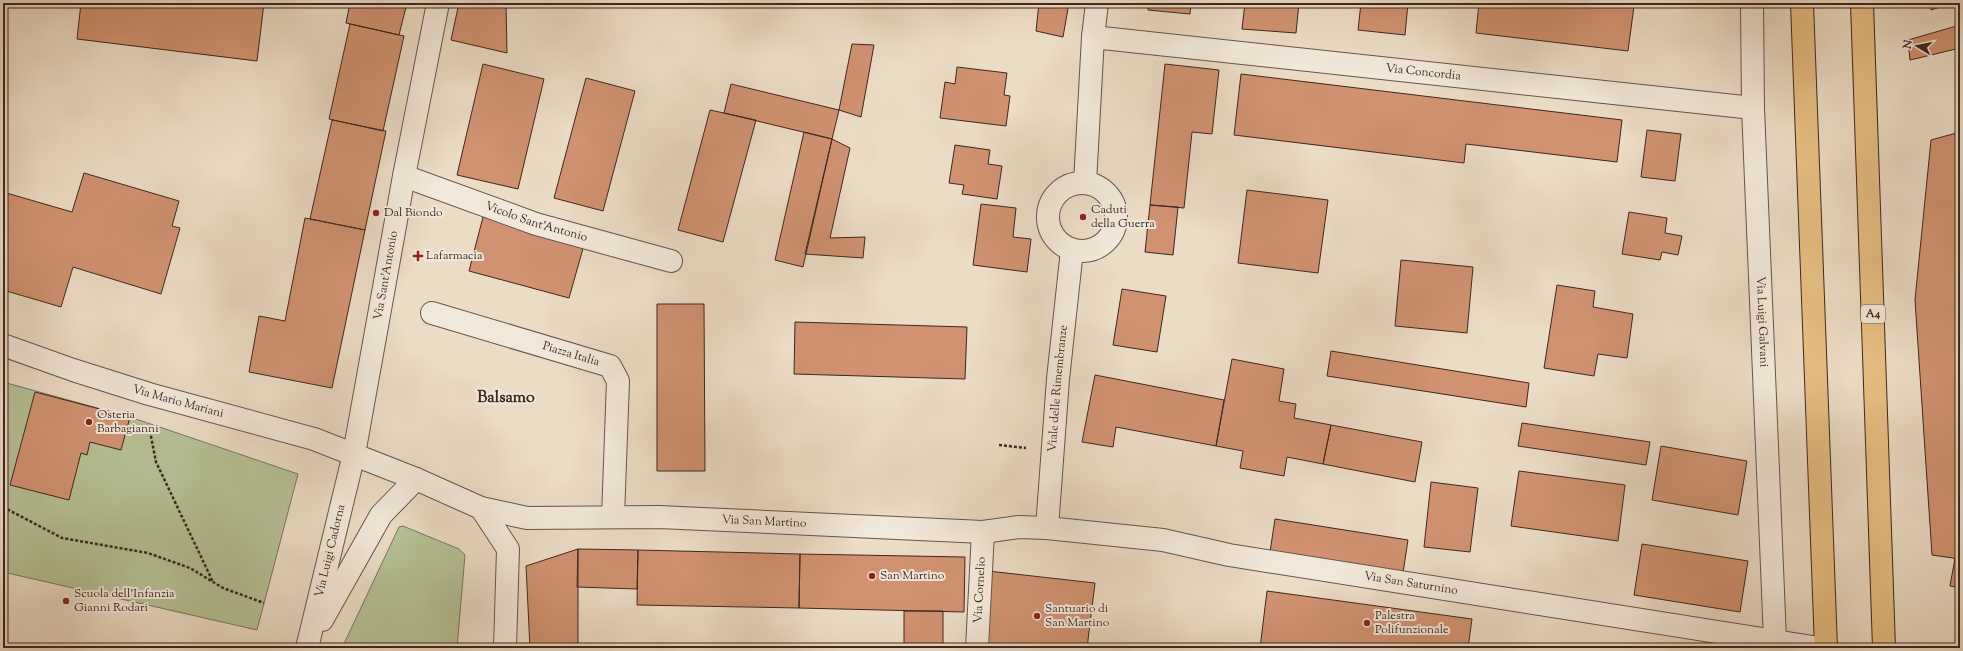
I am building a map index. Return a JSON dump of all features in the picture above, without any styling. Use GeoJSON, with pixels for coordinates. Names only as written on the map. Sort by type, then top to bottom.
{"type":"FeatureCollection","features":[{"type":"Feature","properties":{"kind":"highway"},"geometry":{"type":"LineString","coordinates":[[1802,3],[1826,648]]}},
{"type":"Feature","properties":{"kind":"highway","name":"A4"},"geometry":{"type":"LineString","coordinates":[[1862,3],[1884,648]]}},
{"type":"Feature","properties":{"kind":"street","name":"Via Sant'Antonio"},"geometry":{"type":"LineString","coordinates":[[354,454],[404,176],[438,3]]}},
{"type":"Feature","properties":{"kind":"street"},"geometry":{"type":"LineString","coordinates":[[1085,183],[1093,37],[1097,3]]}},
{"type":"Feature","properties":{"kind":"street","name":"Via Luigi Galvani"},"geometry":{"type":"LineString","coordinates":[[1752,3],[1753,108],[1775,640]]}},
{"type":"Feature","properties":{"kind":"street","name":"Via Concordia"},"geometry":{"type":"LineString","coordinates":[[1093,37],[1753,108]]}},
{"type":"Feature","properties":{"kind":"street","name":"Vicolo Sant'Antonio"},"geometry":{"type":"LineString","coordinates":[[404,176],[536,224],[671,261]]}},
{"type":"Feature","properties":{"kind":"street"},"geometry":{"type":"LineString","coordinates":[[1085,183],[1096,186],[1105,192],[1112,201],[1116,212],[1116,223],[1112,234],[1105,243],[1095,249],[1084,252],[1072,250],[1055,238],[1049,228],[1048,216],[1050,206],[1055,196],[1064,188],[1074,184],[1085,183]]}},
{"type":"Feature","properties":{"kind":"street","name":"Viale delle Rimembranze"},"geometry":{"type":"LineString","coordinates":[[1047,528],[1058,379],[1072,250]]}},
{"type":"Feature","properties":{"kind":"street","name":"Piazza Italia"},"geometry":{"type":"LineString","coordinates":[[432,313],[610,366],[618,381],[613,517]]}},
{"type":"Feature","properties":{"kind":"street","name":"Via Mario Mariani"},"geometry":{"type":"LineString","coordinates":[[3,345],[73,370],[149,394],[314,439],[354,454]]}},
{"type":"Feature","properties":{"kind":"street"},"geometry":{"type":"LineString","coordinates":[[354,454],[416,479],[481,508],[508,549]]}},
{"type":"Feature","properties":{"kind":"street","name":"Via Luigi Cadorna"},"geometry":{"type":"LineString","coordinates":[[309,643],[354,454]]}},
{"type":"Feature","properties":{"kind":"street"},"geometry":{"type":"LineString","coordinates":[[309,643],[381,514],[416,479]]}},
{"type":"Feature","properties":{"kind":"street","name":"Via San Martino"},"geometry":{"type":"LineString","coordinates":[[481,508],[526,518],[659,517],[983,532],[1019,527],[1047,528]]}},
{"type":"Feature","properties":{"kind":"street"},"geometry":{"type":"LineString","coordinates":[[505,648],[508,549],[526,518]]}},
{"type":"Feature","properties":{"kind":"street","name":"Via San Saturnino"},"geometry":{"type":"LineString","coordinates":[[1047,528],[1164,540],[1229,556],[1726,641],[1775,640],[1819,648]]}},
{"type":"Feature","properties":{"kind":"street","name":"Via Cornelio"},"geometry":{"type":"LineString","coordinates":[[976,648],[983,532]]}},
{"type":"Feature","properties":{"kind":"path"},"geometry":{"type":"LineString","coordinates":[[149,426],[156,462],[214,582]]}},
{"type":"Feature","properties":{"kind":"path"},"geometry":{"type":"LineString","coordinates":[[3,507],[62,538],[148,554],[190,568],[223,588],[264,603]]}},
{"type":"Feature","properties":{"kind":"green space"},"geometry":{"type":"Polygon","coordinates":[[[3,382],[130,417],[298,474],[257,630],[3,572],[3,382]]]}},
{"type":"Feature","properties":{"kind":"green space"},"geometry":{"type":"Polygon","coordinates":[[[403,526],[459,549],[465,555],[457,648],[342,648],[399,527],[403,526]]]}},
{"type":"Feature","properties":{"kind":"building"},"geometry":{"type":"Polygon","coordinates":[[[81,3],[264,3],[257,61],[77,39],[81,3]]]}},
{"type":"Feature","properties":{"kind":"building"},"geometry":{"type":"Polygon","coordinates":[[[350,3],[407,3],[399,35],[346,23],[350,3]]]}},
{"type":"Feature","properties":{"kind":"building"},"geometry":{"type":"Polygon","coordinates":[[[459,3],[506,3],[507,53],[451,40],[459,3]]]}},
{"type":"Feature","properties":{"kind":"building"},"geometry":{"type":"Polygon","coordinates":[[[1039,3],[1069,3],[1063,37],[1036,31],[1039,3]]]}},
{"type":"Feature","properties":{"kind":"building"},"geometry":{"type":"Polygon","coordinates":[[[1148,3],[1191,3],[1190,14],[1148,10],[1148,3]]]}},
{"type":"Feature","properties":{"kind":"building"},"geometry":{"type":"Polygon","coordinates":[[[1245,3],[1299,3],[1296,33],[1242,29],[1245,3]]]}},
{"type":"Feature","properties":{"kind":"building"},"geometry":{"type":"Polygon","coordinates":[[[1361,3],[1408,3],[1405,35],[1358,30],[1361,3]]]}},
{"type":"Feature","properties":{"kind":"building"},"geometry":{"type":"Polygon","coordinates":[[[1479,3],[1609,3],[1634,6],[1628,51],[1476,33],[1479,3]]]}},
{"type":"Feature","properties":{"kind":"building"},"geometry":{"type":"Polygon","coordinates":[[[1931,3],[1951,3],[1931,10],[1931,3]]]}},
{"type":"Feature","properties":{"kind":"building"},"geometry":{"type":"Polygon","coordinates":[[[350,24],[404,36],[383,131],[329,119],[350,24]]]}},
{"type":"Feature","properties":{"kind":"building"},"geometry":{"type":"Polygon","coordinates":[[[1960,25],[1960,48],[1910,60],[1908,40],[1960,25]]]}},
{"type":"Feature","properties":{"kind":"building"},"geometry":{"type":"Polygon","coordinates":[[[852,44],[874,45],[861,117],[839,110],[852,44]]]}},
{"type":"Feature","properties":{"kind":"building"},"geometry":{"type":"Polygon","coordinates":[[[483,64],[544,79],[518,189],[457,175],[483,64]]]}},
{"type":"Feature","properties":{"kind":"building"},"geometry":{"type":"Polygon","coordinates":[[[1165,64],[1219,70],[1212,134],[1192,132],[1184,208],[1150,205],[1165,64]]]}},
{"type":"Feature","properties":{"kind":"building"},"geometry":{"type":"Polygon","coordinates":[[[957,67],[1007,73],[1004,95],[1010,96],[1006,126],[940,118],[945,82],[955,84],[957,67]]]}},
{"type":"Feature","properties":{"kind":"building"},"geometry":{"type":"Polygon","coordinates":[[[1241,74],[1622,120],[1617,162],[1466,144],[1464,163],[1234,135],[1241,74]]]}},
{"type":"Feature","properties":{"kind":"building"},"geometry":{"type":"Polygon","coordinates":[[[586,78],[635,91],[603,211],[554,198],[586,78]]]}},
{"type":"Feature","properties":{"kind":"building"},"geometry":{"type":"Polygon","coordinates":[[[731,84],[839,110],[832,139],[724,113],[731,84]]]}},
{"type":"Feature","properties":{"kind":"building"},"geometry":{"type":"Polygon","coordinates":[[[710,110],[756,120],[723,242],[678,230],[710,110]]]}},
{"type":"Feature","properties":{"kind":"building"},"geometry":{"type":"Polygon","coordinates":[[[332,120],[386,131],[365,230],[310,219],[332,120]]]}},
{"type":"Feature","properties":{"kind":"building"},"geometry":{"type":"Polygon","coordinates":[[[1647,130],[1681,134],[1675,181],[1641,177],[1647,130]]]}},
{"type":"Feature","properties":{"kind":"building"},"geometry":{"type":"Polygon","coordinates":[[[804,132],[832,139],[803,267],[775,260],[804,132]]]}},
{"type":"Feature","properties":{"kind":"building"},"geometry":{"type":"Polygon","coordinates":[[[1960,132],[1960,559],[1932,555],[1915,300],[1931,140],[1960,132]]]}},
{"type":"Feature","properties":{"kind":"building"},"geometry":{"type":"Polygon","coordinates":[[[832,139],[850,148],[830,238],[865,237],[863,258],[805,254],[832,139]]]}},
{"type":"Feature","properties":{"kind":"building"},"geometry":{"type":"Polygon","coordinates":[[[955,145],[990,150],[988,164],[1002,166],[997,199],[962,194],[964,185],[949,183],[955,145]]]}},
{"type":"Feature","properties":{"kind":"building"},"geometry":{"type":"Polygon","coordinates":[[[84,173],[179,201],[172,226],[180,228],[161,294],[73,267],[61,307],[3,290],[3,192],[72,212],[84,173]]]}},
{"type":"Feature","properties":{"kind":"building"},"geometry":{"type":"Polygon","coordinates":[[[1247,190],[1328,200],[1318,273],[1238,263],[1247,190]]]}},
{"type":"Feature","properties":{"kind":"building"},"geometry":{"type":"Polygon","coordinates":[[[981,204],[1016,208],[1013,237],[1031,239],[1027,272],[973,265],[981,204]]]}},
{"type":"Feature","properties":{"kind":"building"},"geometry":{"type":"Polygon","coordinates":[[[1150,205],[1178,207],[1173,255],[1145,252],[1150,205]]]}},
{"type":"Feature","properties":{"kind":"building"},"geometry":{"type":"Polygon","coordinates":[[[1629,212],[1667,218],[1665,233],[1682,236],[1678,255],[1662,252],[1660,260],[1622,254],[1629,212]]]}},
{"type":"Feature","properties":{"kind":"building"},"geometry":{"type":"Polygon","coordinates":[[[483,217],[584,245],[569,298],[469,271],[483,217]]]}},
{"type":"Feature","properties":{"kind":"building"},"geometry":{"type":"Polygon","coordinates":[[[305,218],[365,230],[332,388],[249,372],[259,316],[285,321],[305,218]]]}},
{"type":"Feature","properties":{"kind":"building"},"geometry":{"type":"Polygon","coordinates":[[[1401,260],[1473,267],[1467,333],[1395,326],[1401,260]]]}},
{"type":"Feature","properties":{"kind":"building"},"geometry":{"type":"Polygon","coordinates":[[[1557,285],[1595,291],[1593,307],[1633,314],[1627,358],[1598,354],[1594,376],[1544,368],[1557,285]]]}},
{"type":"Feature","properties":{"kind":"building"},"geometry":{"type":"Polygon","coordinates":[[[1122,289],[1166,296],[1157,352],[1113,345],[1122,289]]]}},
{"type":"Feature","properties":{"kind":"building"},"geometry":{"type":"Polygon","coordinates":[[[657,304],[704,304],[705,471],[657,471],[657,304]]]}},
{"type":"Feature","properties":{"kind":"building"},"geometry":{"type":"Polygon","coordinates":[[[795,322],[967,327],[965,379],[794,374],[795,322]]]}},
{"type":"Feature","properties":{"kind":"building"},"geometry":{"type":"Polygon","coordinates":[[[1331,351],[1529,383],[1526,407],[1327,376],[1331,351]]]}},
{"type":"Feature","properties":{"kind":"building"},"geometry":{"type":"Polygon","coordinates":[[[1232,359],[1284,369],[1279,401],[1296,404],[1294,418],[1331,425],[1323,464],[1287,457],[1284,476],[1240,468],[1243,451],[1216,446],[1232,359]]]}},
{"type":"Feature","properties":{"kind":"building"},"geometry":{"type":"Polygon","coordinates":[[[1095,375],[1224,400],[1216,446],[1116,427],[1113,447],[1082,442],[1095,375]]]}},
{"type":"Feature","properties":{"kind":"building"},"geometry":{"type":"Polygon","coordinates":[[[35,392],[130,417],[121,450],[90,442],[87,455],[81,453],[69,500],[10,485],[35,392]]]}},
{"type":"Feature","properties":{"kind":"building"},"geometry":{"type":"Polygon","coordinates":[[[1522,423],[1650,442],[1646,465],[1518,446],[1522,423]]]}},
{"type":"Feature","properties":{"kind":"building"},"geometry":{"type":"Polygon","coordinates":[[[1331,425],[1422,442],[1415,482],[1323,464],[1331,425]]]}},
{"type":"Feature","properties":{"kind":"building"},"geometry":{"type":"Polygon","coordinates":[[[1661,446],[1747,461],[1738,515],[1652,500],[1661,446]]]}},
{"type":"Feature","properties":{"kind":"building"},"geometry":{"type":"Polygon","coordinates":[[[1519,471],[1625,485],[1618,541],[1511,526],[1519,471]]]}},
{"type":"Feature","properties":{"kind":"building"},"geometry":{"type":"Polygon","coordinates":[[[1431,482],[1478,488],[1470,552],[1424,547],[1431,482]]]}},
{"type":"Feature","properties":{"kind":"building"},"geometry":{"type":"Polygon","coordinates":[[[1275,519],[1408,540],[1403,573],[1270,552],[1275,519]]]}},
{"type":"Feature","properties":{"kind":"building"},"geometry":{"type":"Polygon","coordinates":[[[1642,544],[1748,561],[1740,612],[1634,595],[1642,544]]]}},
{"type":"Feature","properties":{"kind":"building"},"geometry":{"type":"Polygon","coordinates":[[[578,549],[638,550],[637,589],[577,587],[578,549]]]}},
{"type":"Feature","properties":{"kind":"building"},"geometry":{"type":"Polygon","coordinates":[[[578,549],[578,648],[530,648],[526,566],[578,549]]]}},
{"type":"Feature","properties":{"kind":"building"},"geometry":{"type":"Polygon","coordinates":[[[638,550],[800,554],[799,608],[637,605],[638,550]]]}},
{"type":"Feature","properties":{"kind":"building"},"geometry":{"type":"Polygon","coordinates":[[[800,554],[965,557],[964,612],[799,608],[800,554]]]}},
{"type":"Feature","properties":{"kind":"building"},"geometry":{"type":"Polygon","coordinates":[[[1955,558],[1960,559],[1960,588],[1950,586],[1955,558]]]}},
{"type":"Feature","properties":{"kind":"building","name":"Santuario di San Martino"},"geometry":{"type":"Polygon","coordinates":[[[988,571],[1095,583],[1087,648],[979,648],[988,571]]]}},
{"type":"Feature","properties":{"kind":"building","name":"Palestra Polifunzionale"},"geometry":{"type":"Polygon","coordinates":[[[1267,591],[1472,619],[1468,648],[1260,648],[1267,591]]]}},
{"type":"Feature","properties":{"kind":"building"},"geometry":{"type":"Polygon","coordinates":[[[904,611],[943,611],[943,648],[904,648],[904,611]]]}},
{"type":"Feature","properties":{"kind":"place","name":"Dal Biondo"},"geometry":{"type":"Point","coordinates":[376,213]}},
{"type":"Feature","properties":{"kind":"place","name":"Caduti della Guerra"},"geometry":{"type":"Point","coordinates":[1083,217]}},
{"type":"Feature","properties":{"kind":"place","name":"Lafarmacia"},"geometry":{"type":"Point","coordinates":[418,256]}},
{"type":"Feature","properties":{"kind":"place","name":"Osteria Barbagianni"},"geometry":{"type":"Point","coordinates":[89,422]}},
{"type":"Feature","properties":{"kind":"place","name":"San Martino"},"geometry":{"type":"Point","coordinates":[872,576]}},
{"type":"Feature","properties":{"kind":"place","name":"Scuola dell'Infanzia Gianni Rodari"},"geometry":{"type":"Point","coordinates":[66,601]}},
{"type":"Feature","properties":{"kind":"place","name":"Santuario di San Martino"},"geometry":{"type":"Point","coordinates":[1037,616]}},
{"type":"Feature","properties":{"kind":"place","name":"Palestra Polifunzionale"},"geometry":{"type":"Point","coordinates":[1367,623]}},
{"type":"Feature","properties":{"kind":"district","name":"Balsamo"},"geometry":{"type":"Point","coordinates":[506,398]}}]}
